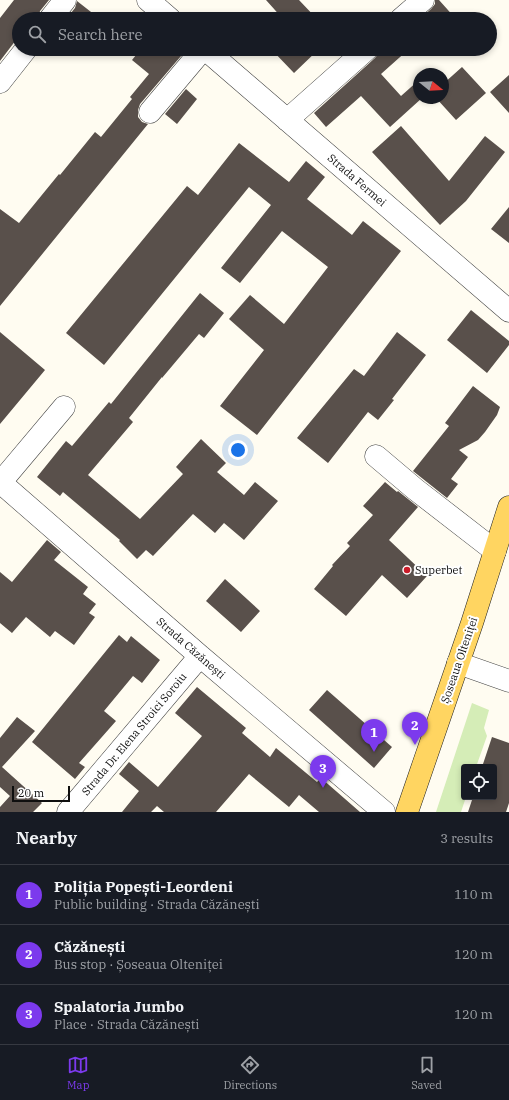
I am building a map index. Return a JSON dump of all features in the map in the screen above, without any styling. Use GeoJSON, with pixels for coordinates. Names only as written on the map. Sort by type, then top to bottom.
{"type":"FeatureCollection","features":[{"type":"Feature","properties":{"kind":"main road","name":"Șoseaua Olteniței"},"geometry":{"type":"LineString","coordinates":[[407,812],[458,664],[509,507]]}},
{"type":"Feature","properties":{"kind":"street"},"geometry":{"type":"LineString","coordinates":[[56,12],[65,0]]}},
{"type":"Feature","properties":{"kind":"street"},"geometry":{"type":"LineString","coordinates":[[148,0],[162,12]]}},
{"type":"Feature","properties":{"kind":"street"},"geometry":{"type":"LineString","coordinates":[[409,12],[423,0]]}},
{"type":"Feature","properties":{"kind":"street"},"geometry":{"type":"LineString","coordinates":[[0,82],[20,56]]}},
{"type":"Feature","properties":{"kind":"street"},"geometry":{"type":"LineString","coordinates":[[150,112],[198,56]]}},
{"type":"Feature","properties":{"kind":"street","name":"Strada Fermei"},"geometry":{"type":"LineString","coordinates":[[212,56],[509,311]]}},
{"type":"Feature","properties":{"kind":"street"},"geometry":{"type":"LineString","coordinates":[[287,120],[359,56]]}},
{"type":"Feature","properties":{"kind":"street"},"geometry":{"type":"LineString","coordinates":[[0,482],[64,407]]}},
{"type":"Feature","properties":{"kind":"street"},"geometry":{"type":"LineString","coordinates":[[376,456],[415,489],[495,551]]}},
{"type":"Feature","properties":{"kind":"street","name":"Strada Căzănești"},"geometry":{"type":"LineString","coordinates":[[0,482],[200,656],[384,812]]}},
{"type":"Feature","properties":{"kind":"street","name":"Strada Dr. Elena Stroici Soroiu"},"geometry":{"type":"LineString","coordinates":[[68,812],[200,656]]}},
{"type":"Feature","properties":{"kind":"street"},"geometry":{"type":"LineString","coordinates":[[458,664],[509,681]]}},
{"type":"Feature","properties":{"kind":"green space"},"geometry":{"type":"Polygon","coordinates":[[[472,703],[489,710],[484,728],[487,736],[477,764],[461,764],[461,800],[465,800],[461,812],[436,812],[472,703]]]}},
{"type":"Feature","properties":{"kind":"building"},"geometry":{"type":"Polygon","coordinates":[[[14,0],[49,0],[40,12],[12,12],[12,45],[0,61],[0,18],[14,0]]]}},
{"type":"Feature","properties":{"kind":"building"},"geometry":{"type":"Polygon","coordinates":[[[266,0],[299,0],[310,12],[277,12],[266,0]]]}},
{"type":"Feature","properties":{"kind":"building"},"geometry":{"type":"Polygon","coordinates":[[[435,0],[439,0],[450,12],[428,12],[435,4],[435,0]]]}},
{"type":"Feature","properties":{"kind":"building"},"geometry":{"type":"Polygon","coordinates":[[[77,1],[91,12],[72,12],[75,8],[77,1]]]}},
{"type":"Feature","properties":{"kind":"building"},"geometry":{"type":"Polygon","coordinates":[[[135,56],[181,56],[140,104],[138,117],[142,122],[148,124],[0,306],[0,209],[19,223],[95,132],[101,137],[132,99],[130,97],[149,74],[132,60],[135,56]]]}},
{"type":"Feature","properties":{"kind":"building"},"geometry":{"type":"Polygon","coordinates":[[[278,56],[312,56],[294,73],[278,56]]]}},
{"type":"Feature","properties":{"kind":"building"},"geometry":{"type":"Polygon","coordinates":[[[377,56],[401,56],[381,74],[401,96],[413,85],[413,104],[415,104],[390,127],[361,96],[326,127],[314,113],[377,56]]]}},
{"type":"Feature","properties":{"kind":"building"},"geometry":{"type":"Polygon","coordinates":[[[462,67],[486,93],[456,120],[441,104],[449,104],[449,79],[462,67]]]}},
{"type":"Feature","properties":{"kind":"building"},"geometry":{"type":"Polygon","coordinates":[[[509,75],[509,113],[490,92],[509,75]]]}},
{"type":"Feature","properties":{"kind":"building"},"geometry":{"type":"Polygon","coordinates":[[[186,89],[197,99],[177,124],[165,114],[186,89]]]}},
{"type":"Feature","properties":{"kind":"building"},"geometry":{"type":"Polygon","coordinates":[[[401,126],[449,181],[485,136],[505,152],[466,201],[440,225],[372,152],[401,126]]]}},
{"type":"Feature","properties":{"kind":"building"},"geometry":{"type":"Polygon","coordinates":[[[239,143],[289,182],[306,161],[325,177],[307,199],[352,235],[363,221],[401,251],[257,435],[220,406],[264,350],[229,319],[250,295],[284,324],[328,267],[282,231],[240,283],[221,268],[271,205],[249,187],[104,365],[66,333],[187,186],[198,195],[239,143]]]}},
{"type":"Feature","properties":{"kind":"building"},"geometry":{"type":"Polygon","coordinates":[[[509,207],[509,243],[491,229],[509,207]]]}},
{"type":"Feature","properties":{"kind":"building"},"geometry":{"type":"Polygon","coordinates":[[[200,293],[224,313],[204,338],[199,334],[162,377],[129,418],[133,422],[88,475],[140,519],[183,474],[176,467],[201,439],[226,463],[217,472],[244,495],[255,482],[278,501],[244,540],[224,523],[215,533],[193,514],[153,556],[146,550],[137,559],[119,541],[120,540],[63,492],[60,496],[37,477],[66,441],[72,446],[109,402],[111,404],[200,293]]]}},
{"type":"Feature","properties":{"kind":"building"},"geometry":{"type":"Polygon","coordinates":[[[471,310],[509,341],[509,345],[487,373],[447,340],[471,310]]]}},
{"type":"Feature","properties":{"kind":"building"},"geometry":{"type":"Polygon","coordinates":[[[0,332],[45,370],[0,424],[0,332]]]}},
{"type":"Feature","properties":{"kind":"building"},"geometry":{"type":"Polygon","coordinates":[[[397,332],[426,355],[392,399],[394,400],[378,420],[368,412],[328,463],[297,438],[354,369],[364,376],[397,332]]]}},
{"type":"Feature","properties":{"kind":"building"},"geometry":{"type":"Polygon","coordinates":[[[473,386],[500,407],[497,415],[478,440],[459,450],[468,457],[451,479],[458,484],[447,498],[413,471],[449,426],[445,423],[473,386]]]}},
{"type":"Feature","properties":{"kind":"building"},"geometry":{"type":"Polygon","coordinates":[[[385,482],[418,507],[389,540],[427,576],[407,598],[382,575],[346,616],[314,589],[333,566],[332,565],[350,546],[347,543],[373,515],[363,506],[385,482]]]}},
{"type":"Feature","properties":{"kind":"building"},"geometry":{"type":"Polygon","coordinates":[[[47,540],[61,552],[54,560],[88,587],[83,594],[96,604],[89,613],[95,617],[74,645],[55,631],[50,637],[26,617],[12,633],[0,623],[0,572],[12,582],[47,540]]]}},
{"type":"Feature","properties":{"kind":"building"},"geometry":{"type":"Polygon","coordinates":[[[225,579],[260,611],[241,632],[206,601],[225,579]]]}},
{"type":"Feature","properties":{"kind":"building"},"geometry":{"type":"Polygon","coordinates":[[[119,635],[127,642],[131,636],[160,660],[142,683],[133,676],[104,711],[116,721],[79,763],[85,767],[75,779],[32,742],[119,635]]]}},
{"type":"Feature","properties":{"kind":"building"},"geometry":{"type":"Polygon","coordinates":[[[197,687],[246,728],[242,733],[270,757],[276,748],[317,782],[321,778],[360,812],[319,812],[299,795],[289,807],[249,774],[216,812],[164,812],[157,806],[151,812],[122,812],[139,791],[119,774],[129,762],[158,787],[202,736],[175,713],[197,687]]]}},
{"type":"Feature","properties":{"kind":"building"},"geometry":{"type":"Polygon","coordinates":[[[327,690],[392,747],[374,768],[309,710],[327,690]]]}},
{"type":"Feature","properties":{"kind":"building"},"geometry":{"type":"Polygon","coordinates":[[[17,717],[35,731],[2,767],[42,803],[33,812],[0,812],[0,807],[10,796],[0,787],[0,738],[17,717]]]}},
{"type":"Feature","properties":{"kind":"building"},"geometry":{"type":"Polygon","coordinates":[[[492,737],[509,743],[509,803],[506,812],[468,812],[472,800],[497,800],[497,764],[483,764],[492,737]]]}},
{"type":"Feature","properties":{"kind":"place","name":"Superbet"},"geometry":{"type":"Point","coordinates":[407,570]}},
{"type":"Feature","properties":{"kind":"place","name":"Căzănești"},"geometry":{"type":"Point","coordinates":[415,745]}},
{"type":"Feature","properties":{"kind":"place","name":"Poliția Popești-Leordeni"},"geometry":{"type":"Point","coordinates":[374,752]}},
{"type":"Feature","properties":{"kind":"place","name":"Spalatoria Jumbo"},"geometry":{"type":"Point","coordinates":[323,788]}}]}
